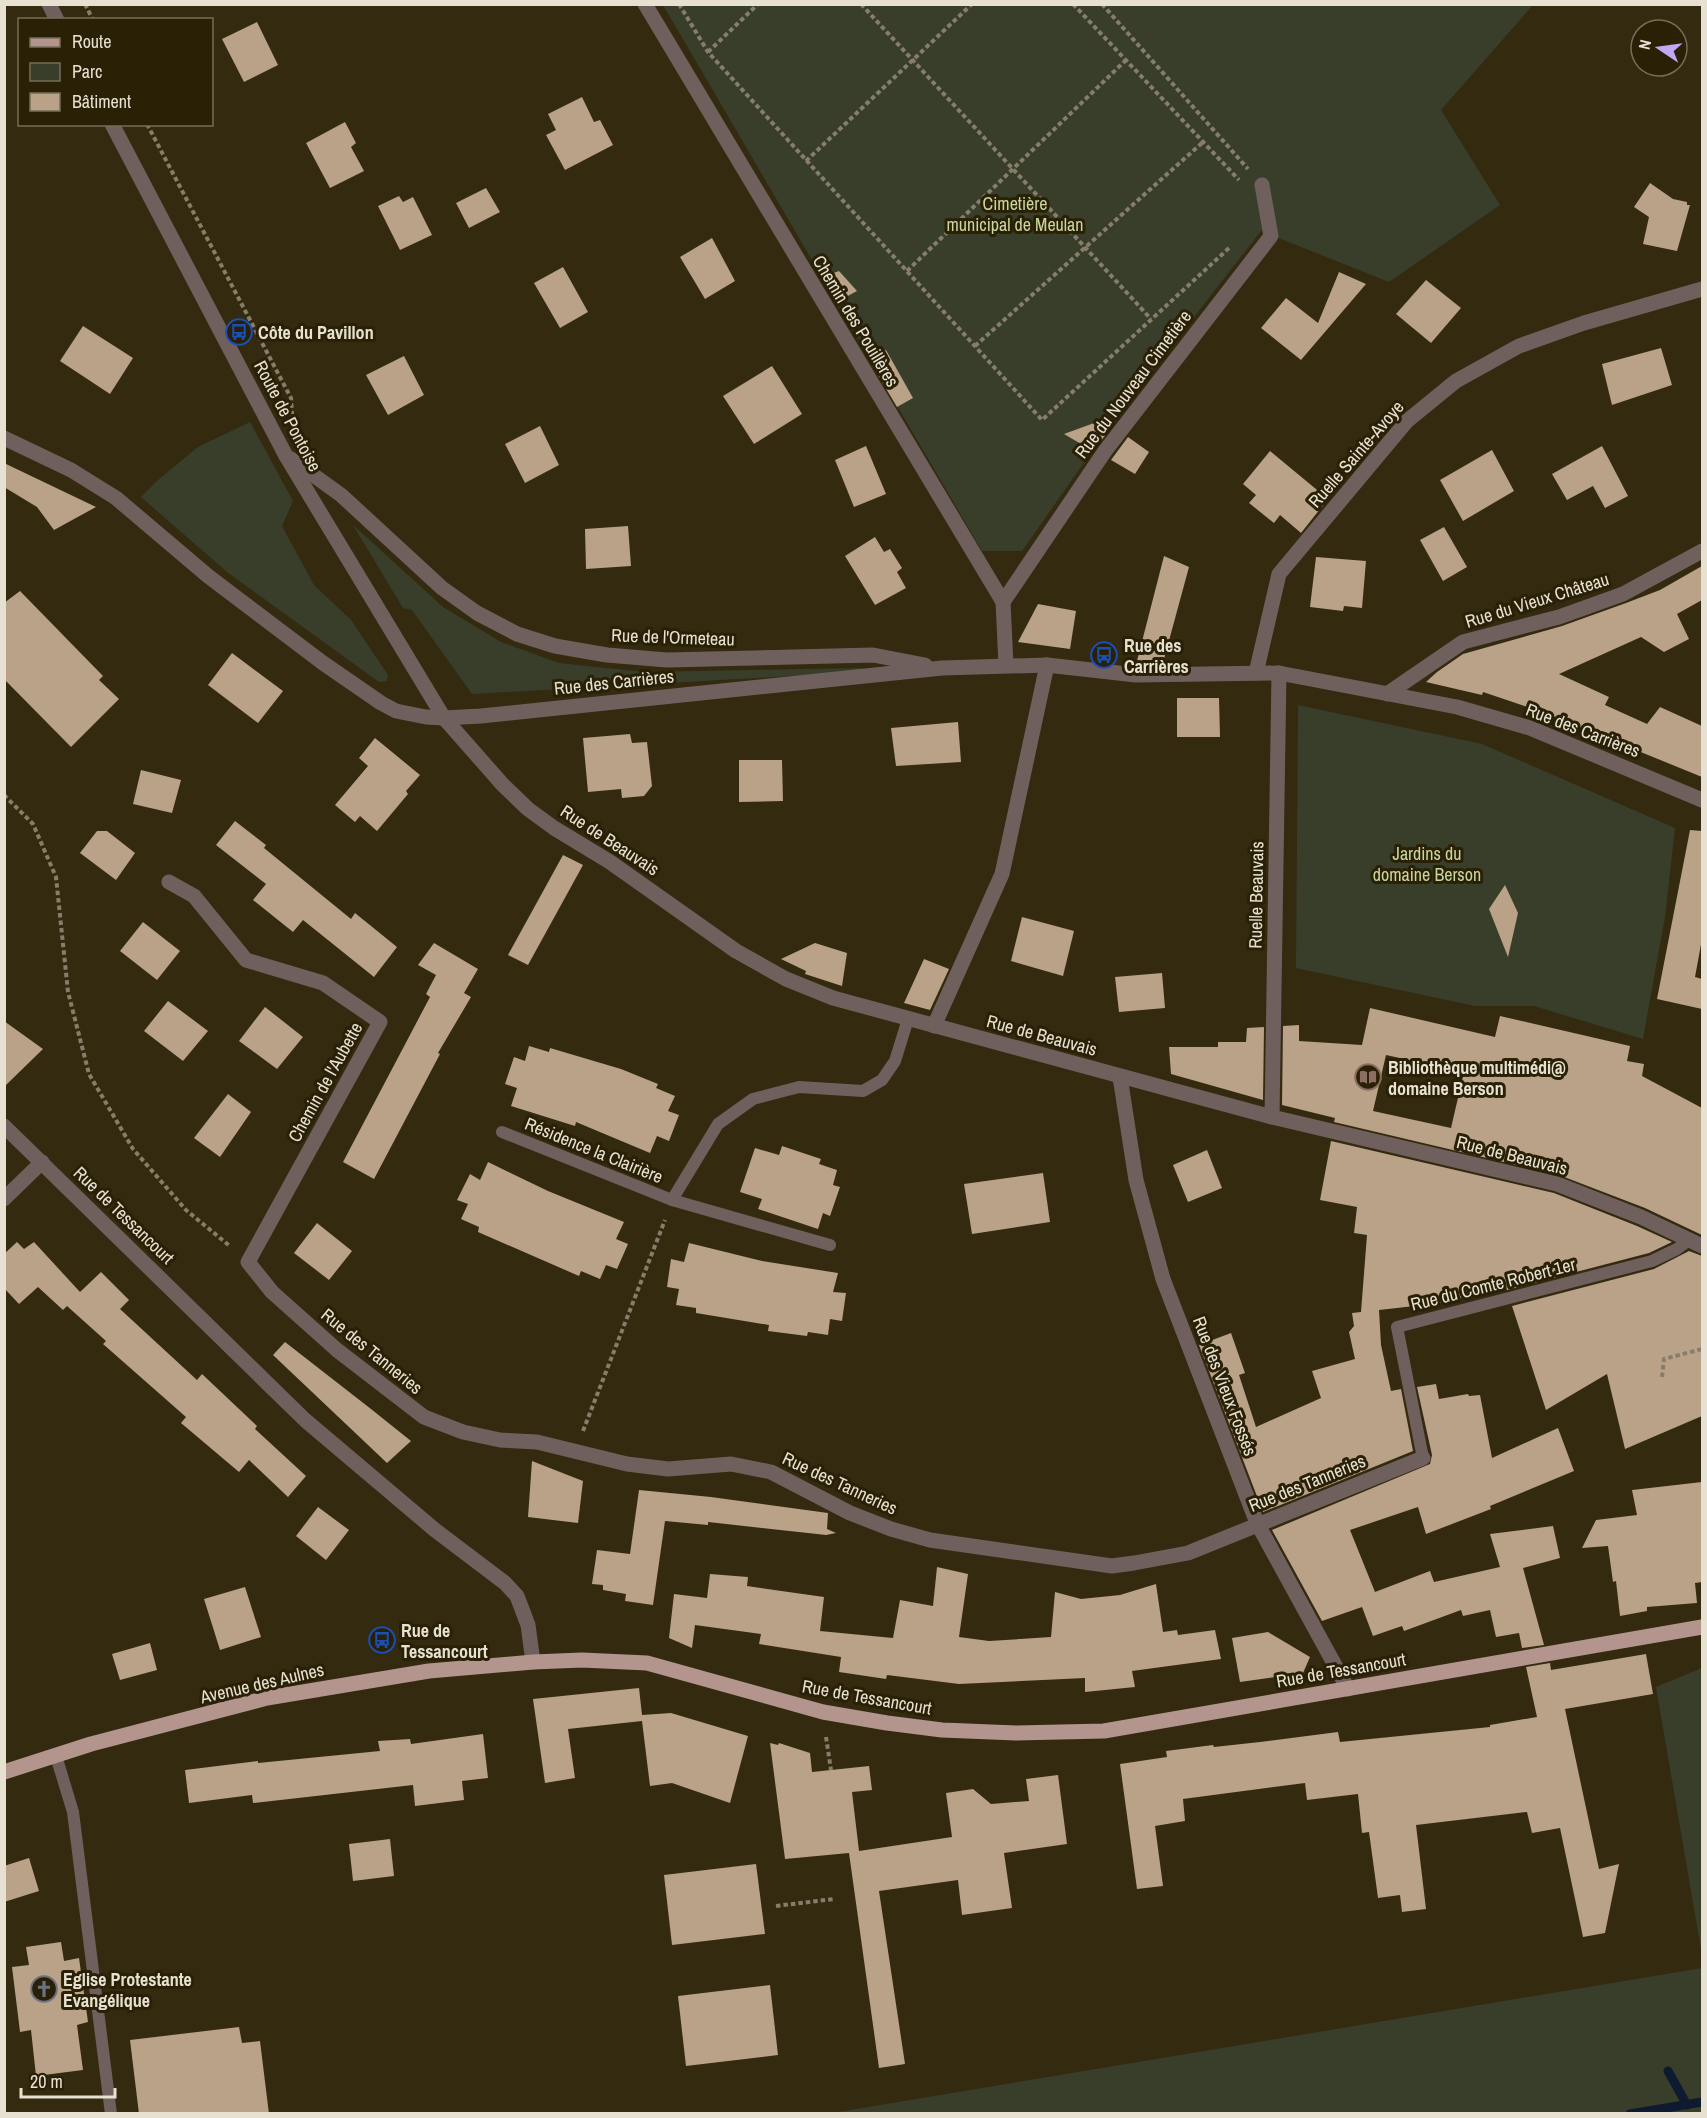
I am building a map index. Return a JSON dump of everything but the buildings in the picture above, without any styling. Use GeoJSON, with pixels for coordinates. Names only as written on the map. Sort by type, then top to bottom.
{"type":"FeatureCollection","features":[{"type":"Feature","properties":{"kind":"main road","name":"Rue de Tessancourt"},"geometry":{"type":"LineString","coordinates":[[533,1662],[582,1660],[647,1663],[823,1712],[942,1730],[1016,1733],[1104,1731],[1702,1627]]}},
{"type":"Feature","properties":{"kind":"main road","name":"Avenue des Aulnes"},"geometry":{"type":"LineString","coordinates":[[4,1772],[91,1744],[267,1698],[429,1671],[533,1662]]}},
{"type":"Feature","properties":{"kind":"street"},"geometry":{"type":"LineString","coordinates":[[49,4],[56,18]]}},
{"type":"Feature","properties":{"kind":"street","name":"Chemin des Pouillères"},"geometry":{"type":"LineString","coordinates":[[645,4],[1003,602],[1006,665]]}},
{"type":"Feature","properties":{"kind":"street","name":"Route de Pontoise"},"geometry":{"type":"LineString","coordinates":[[113,126],[286,456],[444,718]]}},
{"type":"Feature","properties":{"kind":"street","name":"Rue du Nouveau Cimetière"},"geometry":{"type":"LineString","coordinates":[[1003,602],[1105,451],[1271,236],[1262,185]]}},
{"type":"Feature","properties":{"kind":"street","name":"Ruelle Sainte-Avoye"},"geometry":{"type":"LineString","coordinates":[[1256,673],[1279,573],[1407,421],[1456,381],[1519,346],[1584,323],[1702,289]]}},
{"type":"Feature","properties":{"kind":"street"},"geometry":{"type":"LineString","coordinates":[[4,438],[71,470],[116,498],[208,576],[322,663],[381,703],[410,714],[444,718]]}},
{"type":"Feature","properties":{"kind":"street","name":"Rue de l'Ormeteau"},"geometry":{"type":"LineString","coordinates":[[286,456],[342,495],[442,588],[477,613],[517,634],[555,646],[637,658],[667,660],[873,655],[942,668]]}},
{"type":"Feature","properties":{"kind":"street","name":"Rue du Vieux Château"},"geometry":{"type":"LineString","coordinates":[[1387,694],[1463,642],[1559,617],[1623,594],[1702,551]]}},
{"type":"Feature","properties":{"kind":"street"},"geometry":{"type":"LineString","coordinates":[[934,1026],[1002,874],[1047,665]]}},
{"type":"Feature","properties":{"kind":"street","name":"Rue des Carrières"},"geometry":{"type":"LineString","coordinates":[[444,718],[942,668],[1047,665],[1136,675],[1279,673],[1457,707],[1530,728],[1702,800]]}},
{"type":"Feature","properties":{"kind":"street","name":"Ruelle Beauvais"},"geometry":{"type":"LineString","coordinates":[[1272,1117],[1279,673]]}},
{"type":"Feature","properties":{"kind":"street","name":"Rue de Beauvais"},"geometry":{"type":"LineString","coordinates":[[444,718],[503,785],[528,809],[554,828],[610,862],[736,951],[786,979],[833,998],[1120,1077],[1272,1117],[1557,1184],[1641,1217],[1696,1243]]}},
{"type":"Feature","properties":{"kind":"street","name":"Chemin de l'Aubette"},"geometry":{"type":"LineString","coordinates":[[169,882],[195,896],[246,960],[323,983],[380,1022],[248,1262]]}},
{"type":"Feature","properties":{"kind":"street","name":"Rue des Vieux Fossés"},"geometry":{"type":"LineString","coordinates":[[1120,1077],[1136,1180],[1162,1279],[1257,1523],[1348,1689]]}},
{"type":"Feature","properties":{"kind":"street","name":"Rue de Tessancourt"},"geometry":{"type":"LineString","coordinates":[[4,1126],[305,1419],[435,1530],[505,1582],[517,1596],[528,1624],[533,1662]]}},
{"type":"Feature","properties":{"kind":"street"},"geometry":{"type":"LineString","coordinates":[[4,1199],[42,1162]]}},
{"type":"Feature","properties":{"kind":"street","name":"Rue des Tanneries"},"geometry":{"type":"LineString","coordinates":[[248,1262],[272,1292],[337,1350],[424,1417],[463,1432],[500,1440],[537,1442],[627,1464],[668,1469],[731,1464],[771,1472],[850,1513],[930,1540],[1112,1566],[1188,1552],[1423,1458]]}},
{"type":"Feature","properties":{"kind":"lane","name":"Résidence la Clairière"},"geometry":{"type":"LineString","coordinates":[[672,1200],[718,1124],[753,1099],[799,1087],[863,1091],[882,1080],[895,1060],[908,1019]]}},
{"type":"Feature","properties":{"kind":"lane","name":"Résidence la Clairière"},"geometry":{"type":"LineString","coordinates":[[502,1132],[672,1200],[830,1245]]}},
{"type":"Feature","properties":{"kind":"lane","name":"Rue du Comte Robert 1er"},"geometry":{"type":"LineString","coordinates":[[1423,1458],[1397,1327],[1652,1261],[1696,1243]]}},
{"type":"Feature","properties":{"kind":"lane"},"geometry":{"type":"LineString","coordinates":[[56,1756],[73,1812],[111,2114]]}},
{"type":"Feature","properties":{"kind":"path"},"geometry":{"type":"LineString","coordinates":[[85,4],[92,18]]}},
{"type":"Feature","properties":{"kind":"path"},"geometry":{"type":"LineString","coordinates":[[680,4],[708,52],[1042,420],[1235,243]]}},
{"type":"Feature","properties":{"kind":"path"},"geometry":{"type":"LineString","coordinates":[[708,52],[758,4]]}},
{"type":"Feature","properties":{"kind":"path"},"geometry":{"type":"LineString","coordinates":[[861,4],[1151,319]]}},
{"type":"Feature","properties":{"kind":"path"},"geometry":{"type":"LineString","coordinates":[[806,160],[972,4]]}},
{"type":"Feature","properties":{"kind":"path"},"geometry":{"type":"LineString","coordinates":[[1073,4],[1240,182]]}},
{"type":"Feature","properties":{"kind":"path"},"geometry":{"type":"LineString","coordinates":[[1102,4],[1262,185]]}},
{"type":"Feature","properties":{"kind":"path"},"geometry":{"type":"LineString","coordinates":[[907,271],[1126,60]]}},
{"type":"Feature","properties":{"kind":"path"},"geometry":{"type":"LineString","coordinates":[[148,126],[291,398],[293,420],[278,439]]}},
{"type":"Feature","properties":{"kind":"path"},"geometry":{"type":"LineString","coordinates":[[975,346],[1203,142]]}},
{"type":"Feature","properties":{"kind":"path"},"geometry":{"type":"LineString","coordinates":[[4,795],[33,824],[56,878],[68,992],[89,1074],[133,1149],[186,1210],[248,1262]]}},
{"type":"Feature","properties":{"kind":"path"},"geometry":{"type":"LineString","coordinates":[[575,1452],[672,1200]]}},
{"type":"Feature","properties":{"kind":"path"},"geometry":{"type":"LineString","coordinates":[[1662,1377],[1664,1359],[1702,1349]]}},
{"type":"Feature","properties":{"kind":"path"},"geometry":{"type":"LineString","coordinates":[[823,1712],[831,1770]]}},
{"type":"Feature","properties":{"kind":"path"},"geometry":{"type":"LineString","coordinates":[[776,1906],[834,1899]]}},
{"type":"Feature","properties":{"kind":"green space","name":"Cimetière municipal de Meulan"},"geometry":{"type":"Polygon","coordinates":[[[663,5],[1533,5],[1441,110],[1500,205],[1389,282],[1261,231],[1116,417],[1022,551],[982,551],[663,5]]]}},
{"type":"Feature","properties":{"kind":"green space"},"geometry":{"type":"Polygon","coordinates":[[[250,422],[293,501],[282,526],[314,585],[351,620],[388,675],[387,681],[379,682],[227,572],[141,497],[198,447],[250,422]]]}},
{"type":"Feature","properties":{"kind":"green space"},"geometry":{"type":"Polygon","coordinates":[[[353,525],[443,607],[501,642],[559,663],[644,672],[863,668],[862,672],[472,694],[412,610],[403,608],[353,525]]]}},
{"type":"Feature","properties":{"kind":"green space","name":"Jardins du domaine Berson"},"geometry":{"type":"Polygon","coordinates":[[[1298,705],[1482,744],[1675,828],[1665,917],[1643,1039],[1534,1006],[1475,1006],[1296,968],[1298,705]]]}},
{"type":"Feature","properties":{"kind":"green space"},"geometry":{"type":"Polygon","coordinates":[[[1702,1668],[1702,1955],[1656,1687],[1702,1668]]]}},
{"type":"Feature","properties":{"kind":"green space"},"geometry":{"type":"Polygon","coordinates":[[[1702,1968],[1702,2113],[832,2113],[1702,1968]]]}},
{"type":"Feature","properties":{"kind":"waterway"},"geometry":{"type":"LineString","coordinates":[[1668,2071],[1687,2105]]}},
{"type":"Feature","properties":{"kind":"waterway"},"geometry":{"type":"LineString","coordinates":[[1630,2114],[1702,2102]]}},
{"type":"Feature","properties":{"kind":"place","name":"Côte du Pavillon"},"geometry":{"type":"Point","coordinates":[239,332]}},
{"type":"Feature","properties":{"kind":"place","name":"Rue des Carrières"},"geometry":{"type":"Point","coordinates":[1104,655]}},
{"type":"Feature","properties":{"kind":"place","name":"Bibliothèque multimédi@ domaine Berson"},"geometry":{"type":"Point","coordinates":[1368,1077]}},
{"type":"Feature","properties":{"kind":"place","name":"Rue de Tessancourt"},"geometry":{"type":"Point","coordinates":[382,1640]}},
{"type":"Feature","properties":{"kind":"place","name":"Eglise Protestante Evangélique"},"geometry":{"type":"Point","coordinates":[44,1989]}}]}
